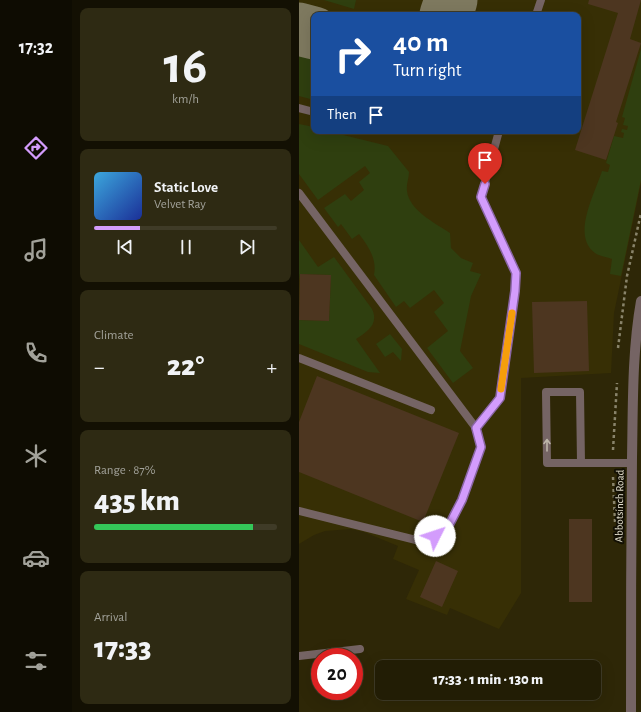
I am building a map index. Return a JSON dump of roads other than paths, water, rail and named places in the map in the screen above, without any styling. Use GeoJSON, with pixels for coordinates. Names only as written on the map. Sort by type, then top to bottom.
{"type":"FeatureCollection","features":[{"type":"Feature","properties":{"kind":"street","name":"Abbotsinch Road"},"geometry":{"type":"LineString","coordinates":[[631,712],[630,565],[632,463],[637,328],[641,301]]}},
{"type":"Feature","properties":{"kind":"lane"},"geometry":{"type":"LineString","coordinates":[[537,12],[541,0]]}},
{"type":"Feature","properties":{"kind":"lane"},"geometry":{"type":"LineString","coordinates":[[299,108],[311,111]]}},
{"type":"Feature","properties":{"kind":"lane"},"geometry":{"type":"LineString","coordinates":[[476,428],[500,398],[515,291],[516,273],[481,197],[498,134]]}},
{"type":"Feature","properties":{"kind":"lane"},"geometry":{"type":"LineString","coordinates":[[299,192],[476,428],[481,447],[462,500],[446,531],[425,542],[299,511]]}},
{"type":"Feature","properties":{"kind":"lane"},"geometry":{"type":"LineString","coordinates":[[299,358],[431,410]]}},
{"type":"Feature","properties":{"kind":"lane"},"geometry":{"type":"LineString","coordinates":[[581,463],[580,392],[546,392],[547,464],[632,463]]}},
{"type":"Feature","properties":{"kind":"lane"},"geometry":{"type":"LineString","coordinates":[[299,656],[311,655]]}}]}
